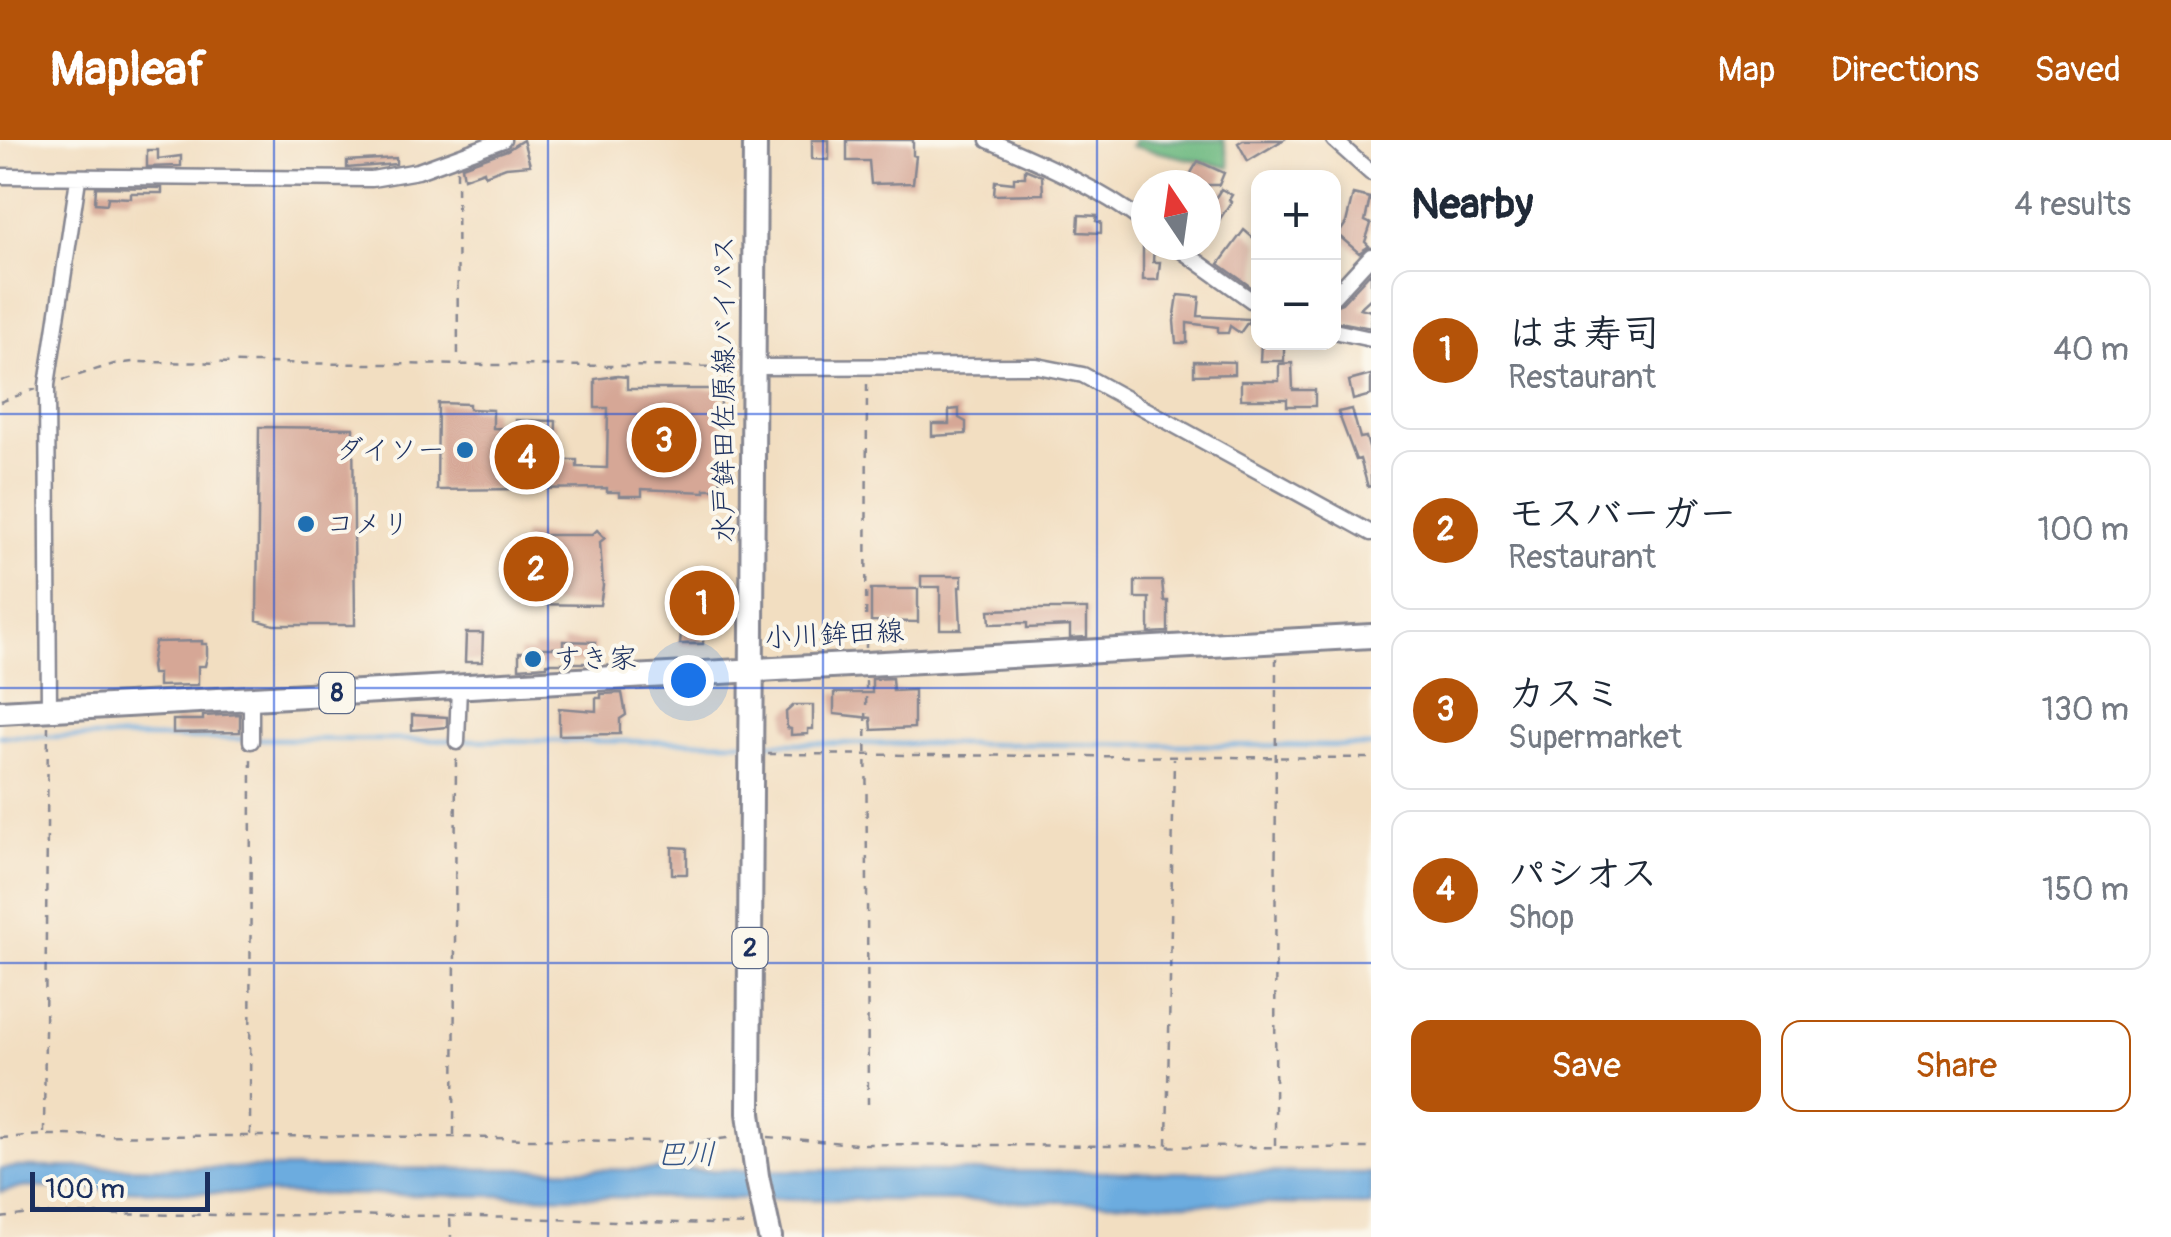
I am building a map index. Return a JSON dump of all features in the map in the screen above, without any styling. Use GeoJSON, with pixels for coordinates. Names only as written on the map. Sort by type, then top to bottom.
{"type":"FeatureCollection","features":[{"type":"Feature","properties":{"kind":"main road","name":"水戸鉾田佐原線バイパス"},"geometry":{"type":"LineString","coordinates":[[755,140],[749,1088],[752,1139],[767,1226]]}},
{"type":"Feature","properties":{"kind":"main road","name":"小川鉾田線"},"geometry":{"type":"LineString","coordinates":[[0,712],[48,721],[251,698],[1371,636]]}},
{"type":"Feature","properties":{"kind":"street"},"geometry":{"type":"LineString","coordinates":[[0,176],[372,179],[418,171],[504,140]]}},
{"type":"Feature","properties":{"kind":"street"},"geometry":{"type":"LineString","coordinates":[[988,140],[1039,162],[1131,212]]}},
{"type":"Feature","properties":{"kind":"street"},"geometry":{"type":"LineString","coordinates":[[1334,140],[1371,173]]}},
{"type":"Feature","properties":{"kind":"street"},"geometry":{"type":"LineString","coordinates":[[48,721],[48,384],[78,178]]}},
{"type":"Feature","properties":{"kind":"street"},"geometry":{"type":"LineString","coordinates":[[1341,288],[1371,256]]}},
{"type":"Feature","properties":{"kind":"street"},"geometry":{"type":"LineString","coordinates":[[1195,260],[1251,301]]}},
{"type":"Feature","properties":{"kind":"street"},"geometry":{"type":"LineString","coordinates":[[1341,333],[1371,339]]}},
{"type":"Feature","properties":{"kind":"street"},"geometry":{"type":"LineString","coordinates":[[754,368],[1038,366],[1083,375],[1371,533]]}},
{"type":"Feature","properties":{"kind":"street"},"geometry":{"type":"LineString","coordinates":[[457,739],[459,686]]}},
{"type":"Feature","properties":{"kind":"street"},"geometry":{"type":"LineString","coordinates":[[251,698],[251,738]]}},
{"type":"Feature","properties":{"kind":"path"},"geometry":{"type":"LineString","coordinates":[[456,158],[458,364]]}},
{"type":"Feature","properties":{"kind":"path"},"geometry":{"type":"LineString","coordinates":[[0,402],[114,364],[133,362],[754,368]]}},
{"type":"Feature","properties":{"kind":"path"},"geometry":{"type":"LineString","coordinates":[[867,365],[868,1104]]}},
{"type":"Feature","properties":{"kind":"path"},"geometry":{"type":"LineString","coordinates":[[1275,1146],[1276,642]]}},
{"type":"Feature","properties":{"kind":"path"},"geometry":{"type":"LineString","coordinates":[[44,1135],[48,721]]}},
{"type":"Feature","properties":{"kind":"path"},"geometry":{"type":"LineString","coordinates":[[250,1136],[251,738]]}},
{"type":"Feature","properties":{"kind":"path"},"geometry":{"type":"LineString","coordinates":[[454,1137],[457,739]]}},
{"type":"Feature","properties":{"kind":"path"},"geometry":{"type":"LineString","coordinates":[[752,745],[866,755],[1371,758]]}},
{"type":"Feature","properties":{"kind":"path"},"geometry":{"type":"LineString","coordinates":[[1166,1146],[1174,757]]}},
{"type":"Feature","properties":{"kind":"path"},"geometry":{"type":"LineString","coordinates":[[0,1138],[454,1137],[688,1143],[752,1139],[856,1144],[1371,1148]]}},
{"type":"Feature","properties":{"kind":"path"},"geometry":{"type":"LineString","coordinates":[[0,1218],[30,1214],[212,1212],[767,1226]]}},
{"type":"Feature","properties":{"kind":"path"},"geometry":{"type":"LineString","coordinates":[[450,1216],[451,1237]]}},
{"type":"Feature","properties":{"kind":"green space"},"geometry":{"type":"Polygon","coordinates":[[[1135,140],[1224,140],[1230,168],[1131,146],[1135,140]]]}},
{"type":"Feature","properties":{"kind":"water"},"geometry":{"type":"Polygon","coordinates":[[[0,1169],[1371,1173],[1371,1205],[215,1193],[26,1187],[0,1192],[0,1169]]]}},
{"type":"Feature","properties":{"kind":"building"},"geometry":{"type":"Polygon","coordinates":[[[523,140],[530,165],[506,167],[485,175],[484,171],[464,178],[462,166],[523,140]]]}},
{"type":"Feature","properties":{"kind":"building"},"geometry":{"type":"Polygon","coordinates":[[[812,140],[829,140],[829,160],[812,159],[812,140]]]}},
{"type":"Feature","properties":{"kind":"building"},"geometry":{"type":"Polygon","coordinates":[[[847,140],[913,140],[913,183],[871,184],[869,161],[847,161],[847,140]]]}},
{"type":"Feature","properties":{"kind":"building"},"geometry":{"type":"Polygon","coordinates":[[[1283,140],[1248,161],[1238,143],[1283,140]]]}},
{"type":"Feature","properties":{"kind":"building"},"geometry":{"type":"Polygon","coordinates":[[[147,150],[158,150],[158,159],[181,156],[181,166],[147,167],[147,150]]]}},
{"type":"Feature","properties":{"kind":"building"},"geometry":{"type":"Polygon","coordinates":[[[396,158],[396,164],[347,168],[347,161],[396,158]]]}},
{"type":"Feature","properties":{"kind":"building"},"geometry":{"type":"Polygon","coordinates":[[[1198,161],[1218,170],[1193,170],[1198,161]]]}},
{"type":"Feature","properties":{"kind":"building"},"geometry":{"type":"Polygon","coordinates":[[[1025,169],[1042,176],[1043,194],[994,195],[995,181],[1014,183],[1014,177],[1025,177],[1025,169]]]}},
{"type":"Feature","properties":{"kind":"building"},"geometry":{"type":"Polygon","coordinates":[[[96,187],[162,188],[162,193],[131,193],[131,198],[108,197],[107,204],[95,203],[96,187]]]}},
{"type":"Feature","properties":{"kind":"building"},"geometry":{"type":"Polygon","coordinates":[[[1221,189],[1232,195],[1221,217],[1221,189]]]}},
{"type":"Feature","properties":{"kind":"building"},"geometry":{"type":"Polygon","coordinates":[[[1353,194],[1370,198],[1365,221],[1371,224],[1365,242],[1369,246],[1359,253],[1341,238],[1353,194]]]}},
{"type":"Feature","properties":{"kind":"building"},"geometry":{"type":"Polygon","coordinates":[[[1079,215],[1097,216],[1101,233],[1078,232],[1079,215]]]}},
{"type":"Feature","properties":{"kind":"building"},"geometry":{"type":"Polygon","coordinates":[[[1244,230],[1251,236],[1251,287],[1219,264],[1244,230]]]}},
{"type":"Feature","properties":{"kind":"building"},"geometry":{"type":"Polygon","coordinates":[[[1143,260],[1160,262],[1158,280],[1143,280],[1143,260]]]}},
{"type":"Feature","properties":{"kind":"building"},"geometry":{"type":"Polygon","coordinates":[[[1371,272],[1371,298],[1360,308],[1371,311],[1371,328],[1341,322],[1342,303],[1371,272]]]}},
{"type":"Feature","properties":{"kind":"building"},"geometry":{"type":"Polygon","coordinates":[[[1178,295],[1200,297],[1198,316],[1250,319],[1240,333],[1230,326],[1228,333],[1218,333],[1218,327],[1187,323],[1187,343],[1176,343],[1178,295]]]}},
{"type":"Feature","properties":{"kind":"building"},"geometry":{"type":"Polygon","coordinates":[[[1261,350],[1284,350],[1284,361],[1260,361],[1261,350]]]}},
{"type":"Feature","properties":{"kind":"building"},"geometry":{"type":"Polygon","coordinates":[[[1194,361],[1234,362],[1234,374],[1194,375],[1194,361]]]}},
{"type":"Feature","properties":{"kind":"building"},"geometry":{"type":"Polygon","coordinates":[[[1292,363],[1293,390],[1315,390],[1315,406],[1287,406],[1287,399],[1241,399],[1241,381],[1279,381],[1279,364],[1292,363]]]}},
{"type":"Feature","properties":{"kind":"building"},"geometry":{"type":"Polygon","coordinates":[[[1371,375],[1371,395],[1353,400],[1349,381],[1371,375]]]}},
{"type":"Feature","properties":{"kind":"building"},"geometry":{"type":"Polygon","coordinates":[[[627,377],[627,389],[721,389],[720,489],[642,489],[642,496],[619,496],[619,492],[607,492],[607,488],[437,490],[438,403],[493,410],[493,428],[516,429],[516,420],[556,421],[555,460],[577,460],[577,467],[607,468],[608,408],[595,408],[595,379],[627,377]]]}},
{"type":"Feature","properties":{"kind":"building"},"geometry":{"type":"Polygon","coordinates":[[[959,409],[959,418],[966,422],[966,434],[932,436],[932,424],[949,424],[949,410],[959,409]]]}},
{"type":"Feature","properties":{"kind":"building"},"geometry":{"type":"Polygon","coordinates":[[[1352,409],[1360,438],[1366,437],[1371,455],[1368,487],[1338,412],[1352,409]]]}},
{"type":"Feature","properties":{"kind":"building","name":"コメリ"},"geometry":{"type":"Polygon","coordinates":[[[259,427],[353,428],[355,625],[274,625],[257,620],[259,427]]]}},
{"type":"Feature","properties":{"kind":"building"},"geometry":{"type":"Polygon","coordinates":[[[597,530],[605,538],[600,542],[600,605],[522,604],[523,535],[592,535],[597,530]]]}},
{"type":"Feature","properties":{"kind":"building"},"geometry":{"type":"Polygon","coordinates":[[[921,576],[962,576],[961,629],[940,629],[940,587],[921,587],[921,576]]]}},
{"type":"Feature","properties":{"kind":"building"},"geometry":{"type":"Polygon","coordinates":[[[1135,581],[1162,581],[1164,601],[1168,601],[1168,632],[1149,633],[1149,598],[1135,598],[1135,581]]]}},
{"type":"Feature","properties":{"kind":"building"},"geometry":{"type":"Polygon","coordinates":[[[685,587],[723,588],[722,623],[704,625],[703,644],[680,644],[684,633],[681,608],[685,587]]]}},
{"type":"Feature","properties":{"kind":"building"},"geometry":{"type":"Polygon","coordinates":[[[871,589],[918,589],[918,622],[871,621],[871,589]]]}},
{"type":"Feature","properties":{"kind":"building"},"geometry":{"type":"Polygon","coordinates":[[[1087,609],[1087,637],[1070,638],[1070,626],[1027,628],[1027,623],[990,624],[989,610],[1087,609]]]}},
{"type":"Feature","properties":{"kind":"building"},"geometry":{"type":"Polygon","coordinates":[[[466,633],[483,633],[482,662],[465,662],[466,633]]]}},
{"type":"Feature","properties":{"kind":"building"},"geometry":{"type":"Polygon","coordinates":[[[563,641],[595,642],[595,663],[547,663],[519,668],[519,652],[563,648],[563,641]]]}},
{"type":"Feature","properties":{"kind":"building"},"geometry":{"type":"Polygon","coordinates":[[[155,642],[207,644],[207,657],[205,666],[198,666],[198,685],[158,686],[158,674],[152,674],[151,666],[155,642]]]}},
{"type":"Feature","properties":{"kind":"building"},"geometry":{"type":"Polygon","coordinates":[[[892,678],[893,691],[914,690],[914,728],[872,730],[871,718],[834,714],[834,693],[872,693],[872,679],[892,678]]]}},
{"type":"Feature","properties":{"kind":"building"},"geometry":{"type":"Polygon","coordinates":[[[622,693],[626,715],[620,719],[620,734],[559,735],[559,708],[596,711],[596,698],[601,698],[601,694],[622,693]]]}},
{"type":"Feature","properties":{"kind":"building"},"geometry":{"type":"Polygon","coordinates":[[[794,705],[813,705],[813,729],[808,729],[808,734],[791,735],[787,728],[786,712],[794,705]]]}},
{"type":"Feature","properties":{"kind":"building"},"geometry":{"type":"Polygon","coordinates":[[[240,714],[240,732],[173,733],[173,720],[240,714]]]}},
{"type":"Feature","properties":{"kind":"building"},"geometry":{"type":"Polygon","coordinates":[[[412,715],[447,717],[447,727],[412,730],[412,715]]]}},
{"type":"Feature","properties":{"kind":"building"},"geometry":{"type":"Polygon","coordinates":[[[672,847],[687,848],[687,874],[672,874],[672,847]]]}},
{"type":"Feature","properties":{"kind":"waterway"},"geometry":{"type":"LineString","coordinates":[[0,736],[245,739]]}},
{"type":"Feature","properties":{"kind":"waterway"},"geometry":{"type":"LineString","coordinates":[[255,739],[745,742]]}},
{"type":"Feature","properties":{"kind":"waterway"},"geometry":{"type":"LineString","coordinates":[[760,743],[1371,746]]}},
{"type":"Feature","properties":{"kind":"place","name":"カスミ"},"geometry":{"type":"Point","coordinates":[664,440]}},
{"type":"Feature","properties":{"kind":"place","name":"ダイソー"},"geometry":{"type":"Point","coordinates":[465,450]}},
{"type":"Feature","properties":{"kind":"place","name":"パシオス"},"geometry":{"type":"Point","coordinates":[527,457]}},
{"type":"Feature","properties":{"kind":"place","name":"コメリ"},"geometry":{"type":"Point","coordinates":[306,524]}},
{"type":"Feature","properties":{"kind":"place","name":"モスバーガー"},"geometry":{"type":"Point","coordinates":[536,569]}},
{"type":"Feature","properties":{"kind":"place","name":"はま寿司"},"geometry":{"type":"Point","coordinates":[702,603]}},
{"type":"Feature","properties":{"kind":"place","name":"すき家"},"geometry":{"type":"Point","coordinates":[533,659]}},
{"type":"Feature","properties":{"kind":"water label","name":"巴川"},"geometry":{"type":"Point","coordinates":[686,1154]}}]}
